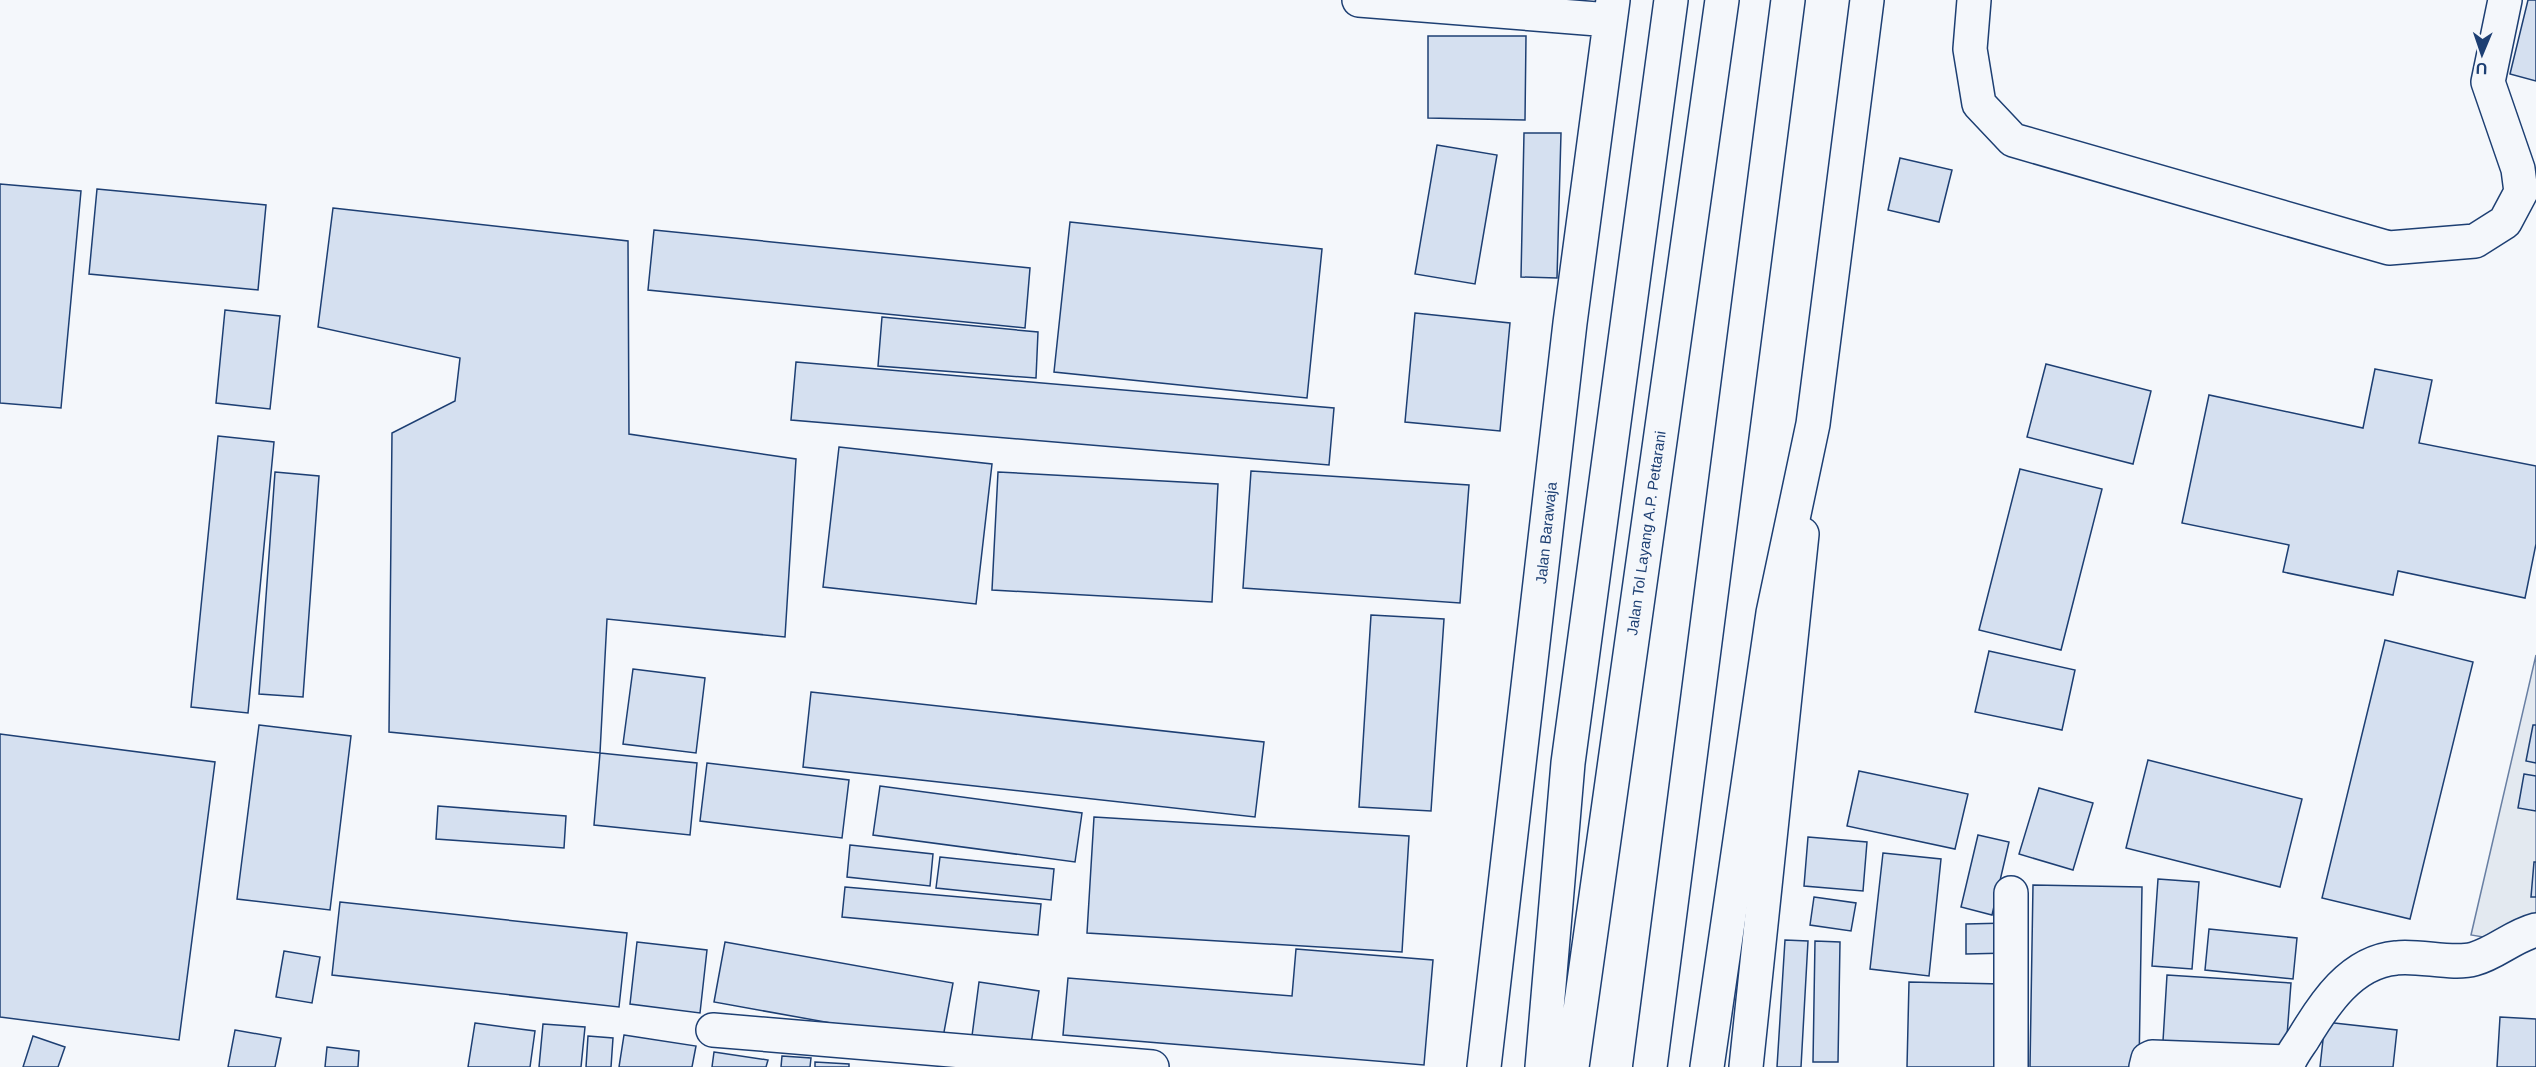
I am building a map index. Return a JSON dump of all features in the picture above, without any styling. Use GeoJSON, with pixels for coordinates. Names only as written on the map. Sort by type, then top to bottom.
{"type":"FeatureCollection","features":[{"type":"Feature","properties":{"kind":"main road"},"geometry":{"type":"LineString","coordinates":[[1359,0],[1611,10]]}},
{"type":"Feature","properties":{"kind":"main road"},"geometry":{"type":"LineString","coordinates":[[1542,1067],[1568,763],[1671,0]]}},
{"type":"Feature","properties":{"kind":"main road","name":"Jalan Tol Layang A.P. Pettarani"},"geometry":{"type":"LineString","coordinates":[[1572,1067],[1722,0]]}},
{"type":"Feature","properties":{"kind":"main road"},"geometry":{"type":"LineString","coordinates":[[1650,1067],[1788,0]]}},
{"type":"Feature","properties":{"kind":"main road"},"geometry":{"type":"LineString","coordinates":[[1746,1067],[1814,424],[1867,0]]}},
{"type":"Feature","properties":{"kind":"main road"},"geometry":{"type":"LineString","coordinates":[[1974,0],[1970,49],[1979,104],[2013,140],[2389,248],[2475,241],[2505,222],[2521,192],[2518,170],[2488,82],[2505,0]]}},
{"type":"Feature","properties":{"kind":"main road","name":"Jalan Barawaja"},"geometry":{"type":"LineString","coordinates":[[1484,1067],[1570,323],[1611,10]]}},
{"type":"Feature","properties":{"kind":"main road"},"geometry":{"type":"LineString","coordinates":[[1707,1067],[1773,613],[1814,424]]}},
{"type":"Feature","properties":{"kind":"main road"},"geometry":{"type":"LineString","coordinates":[[2011,893],[2011,1067]]}},
{"type":"Feature","properties":{"kind":"main road"},"geometry":{"type":"LineString","coordinates":[[2146,1067],[2148,1059],[2152,1058],[2288,1065],[2336,991],[2359,970],[2381,960],[2397,957],[2472,960],[2522,933],[2536,930]]}},
{"type":"Feature","properties":{"kind":"main road"},"geometry":{"type":"LineString","coordinates":[[713,1030],[1152,1067]]}},
{"type":"Feature","properties":{"kind":"shaded area"},"geometry":{"type":"Polygon","coordinates":[[[2536,655],[2536,946],[2471,935],[2536,655]]]}},
{"type":"Feature","properties":{"kind":"building"},"geometry":{"type":"Polygon","coordinates":[[[2528,0],[2536,0],[2536,81],[2510,74],[2528,0]]]}},
{"type":"Feature","properties":{"kind":"building"},"geometry":{"type":"Polygon","coordinates":[[[1428,36],[1526,36],[1525,120],[1428,118],[1428,36]]]}},
{"type":"Feature","properties":{"kind":"building"},"geometry":{"type":"Polygon","coordinates":[[[1524,133],[1561,133],[1557,278],[1521,277],[1524,133]]]}},
{"type":"Feature","properties":{"kind":"building"},"geometry":{"type":"Polygon","coordinates":[[[1437,145],[1497,155],[1475,284],[1415,274],[1437,145]]]}},
{"type":"Feature","properties":{"kind":"building"},"geometry":{"type":"Polygon","coordinates":[[[1900,158],[1952,170],[1939,222],[1888,210],[1900,158]]]}},
{"type":"Feature","properties":{"kind":"building"},"geometry":{"type":"Polygon","coordinates":[[[0,184],[81,191],[61,408],[0,403],[0,184]]]}},
{"type":"Feature","properties":{"kind":"building"},"geometry":{"type":"Polygon","coordinates":[[[97,189],[266,205],[258,290],[89,274],[97,189]]]}},
{"type":"Feature","properties":{"kind":"building"},"geometry":{"type":"Polygon","coordinates":[[[333,208],[628,241],[629,434],[796,459],[785,637],[607,619],[600,753],[389,732],[392,433],[455,401],[460,358],[318,327],[333,208]]]}},
{"type":"Feature","properties":{"kind":"building"},"geometry":{"type":"Polygon","coordinates":[[[1070,222],[1322,249],[1307,398],[1054,372],[1070,222]]]}},
{"type":"Feature","properties":{"kind":"building"},"geometry":{"type":"Polygon","coordinates":[[[654,230],[1030,268],[1025,328],[648,290],[654,230]]]}},
{"type":"Feature","properties":{"kind":"building"},"geometry":{"type":"Polygon","coordinates":[[[225,310],[280,316],[270,409],[216,403],[225,310]]]}},
{"type":"Feature","properties":{"kind":"building"},"geometry":{"type":"Polygon","coordinates":[[[1415,313],[1510,323],[1500,431],[1405,422],[1415,313]]]}},
{"type":"Feature","properties":{"kind":"building"},"geometry":{"type":"Polygon","coordinates":[[[882,317],[1038,332],[1036,378],[878,366],[882,317]]]}},
{"type":"Feature","properties":{"kind":"building"},"geometry":{"type":"Polygon","coordinates":[[[796,362],[1334,408],[1329,465],[791,420],[796,362]]]}},
{"type":"Feature","properties":{"kind":"building"},"geometry":{"type":"Polygon","coordinates":[[[2046,364],[2151,391],[2133,464],[2027,437],[2046,364]]]}},
{"type":"Feature","properties":{"kind":"building"},"geometry":{"type":"Polygon","coordinates":[[[2375,369],[2432,380],[2419,443],[2536,466],[2536,544],[2525,598],[2398,571],[2393,595],[2283,572],[2289,545],[2182,523],[2209,395],[2363,428],[2375,369]]]}},
{"type":"Feature","properties":{"kind":"building"},"geometry":{"type":"Polygon","coordinates":[[[218,436],[274,442],[248,713],[191,707],[218,436]]]}},
{"type":"Feature","properties":{"kind":"building"},"geometry":{"type":"Polygon","coordinates":[[[839,447],[992,464],[976,604],[823,587],[839,447]]]}},
{"type":"Feature","properties":{"kind":"building"},"geometry":{"type":"Polygon","coordinates":[[[2020,469],[2102,489],[2061,650],[1979,630],[2020,469]]]}},
{"type":"Feature","properties":{"kind":"building"},"geometry":{"type":"Polygon","coordinates":[[[1251,471],[1469,485],[1460,603],[1243,588],[1251,471]]]}},
{"type":"Feature","properties":{"kind":"building"},"geometry":{"type":"Polygon","coordinates":[[[275,472],[319,476],[303,697],[259,694],[275,472]]]}},
{"type":"Feature","properties":{"kind":"building"},"geometry":{"type":"Polygon","coordinates":[[[998,472],[1218,484],[1212,602],[992,590],[998,472]]]}},
{"type":"Feature","properties":{"kind":"building"},"geometry":{"type":"Polygon","coordinates":[[[1371,615],[1444,619],[1431,811],[1359,807],[1371,615]]]}},
{"type":"Feature","properties":{"kind":"building"},"geometry":{"type":"Polygon","coordinates":[[[2385,640],[2473,662],[2410,919],[2322,898],[2385,640]]]}},
{"type":"Feature","properties":{"kind":"building"},"geometry":{"type":"Polygon","coordinates":[[[1989,651],[2075,670],[2062,730],[1975,712],[1989,651]]]}},
{"type":"Feature","properties":{"kind":"building"},"geometry":{"type":"Polygon","coordinates":[[[633,669],[705,678],[696,753],[623,744],[633,669]]]}},
{"type":"Feature","properties":{"kind":"building"},"geometry":{"type":"Polygon","coordinates":[[[811,692],[1264,742],[1255,817],[803,767],[811,692]]]}},
{"type":"Feature","properties":{"kind":"building"},"geometry":{"type":"Polygon","coordinates":[[[259,725],[351,736],[330,910],[237,899],[259,725]]]}},
{"type":"Feature","properties":{"kind":"building"},"geometry":{"type":"Polygon","coordinates":[[[2533,725],[2536,725],[2536,763],[2526,761],[2533,725]]]}},
{"type":"Feature","properties":{"kind":"building"},"geometry":{"type":"Polygon","coordinates":[[[0,734],[215,762],[179,1040],[0,1017],[0,734]]]}},
{"type":"Feature","properties":{"kind":"building"},"geometry":{"type":"Polygon","coordinates":[[[600,753],[697,763],[690,835],[594,825],[600,753]]]}},
{"type":"Feature","properties":{"kind":"building"},"geometry":{"type":"Polygon","coordinates":[[[2148,760],[2302,799],[2280,887],[2126,848],[2148,760]]]}},
{"type":"Feature","properties":{"kind":"building"},"geometry":{"type":"Polygon","coordinates":[[[707,763],[849,780],[842,838],[700,821],[707,763]]]}},
{"type":"Feature","properties":{"kind":"building"},"geometry":{"type":"Polygon","coordinates":[[[1859,771],[1968,794],[1955,849],[1847,826],[1859,771]]]}},
{"type":"Feature","properties":{"kind":"building"},"geometry":{"type":"Polygon","coordinates":[[[2524,774],[2536,776],[2536,811],[2518,808],[2524,774]]]}},
{"type":"Feature","properties":{"kind":"building"},"geometry":{"type":"Polygon","coordinates":[[[880,786],[1082,813],[1075,862],[873,835],[880,786]]]}},
{"type":"Feature","properties":{"kind":"building"},"geometry":{"type":"Polygon","coordinates":[[[2039,788],[2093,803],[2073,870],[2019,854],[2039,788]]]}},
{"type":"Feature","properties":{"kind":"building"},"geometry":{"type":"Polygon","coordinates":[[[438,806],[566,816],[564,848],[436,839],[438,806]]]}},
{"type":"Feature","properties":{"kind":"building"},"geometry":{"type":"Polygon","coordinates":[[[1094,817],[1409,836],[1402,952],[1087,933],[1094,817]]]}},
{"type":"Feature","properties":{"kind":"building"},"geometry":{"type":"Polygon","coordinates":[[[1978,835],[2009,842],[1992,915],[1961,907],[1978,835]]]}},
{"type":"Feature","properties":{"kind":"building"},"geometry":{"type":"Polygon","coordinates":[[[1808,837],[1867,842],[1863,891],[1804,886],[1808,837]]]}},
{"type":"Feature","properties":{"kind":"building"},"geometry":{"type":"Polygon","coordinates":[[[850,845],[933,854],[930,886],[847,877],[850,845]]]}},
{"type":"Feature","properties":{"kind":"building"},"geometry":{"type":"Polygon","coordinates":[[[1883,853],[1941,859],[1929,976],[1870,969],[1883,853]]]}},
{"type":"Feature","properties":{"kind":"building"},"geometry":{"type":"Polygon","coordinates":[[[940,857],[1054,869],[1051,900],[936,888],[940,857]]]}},
{"type":"Feature","properties":{"kind":"building"},"geometry":{"type":"Polygon","coordinates":[[[2534,862],[2536,862],[2536,897],[2531,897],[2534,862]]]}},
{"type":"Feature","properties":{"kind":"building"},"geometry":{"type":"Polygon","coordinates":[[[2158,879],[2199,882],[2192,969],[2152,966],[2158,879]]]}},
{"type":"Feature","properties":{"kind":"building"},"geometry":{"type":"Polygon","coordinates":[[[2033,885],[2142,887],[2139,1067],[2030,1067],[2033,885]]]}},
{"type":"Feature","properties":{"kind":"building"},"geometry":{"type":"Polygon","coordinates":[[[845,887],[1041,904],[1038,935],[842,917],[845,887]]]}},
{"type":"Feature","properties":{"kind":"building"},"geometry":{"type":"Polygon","coordinates":[[[1814,897],[1856,903],[1851,931],[1810,925],[1814,897]]]}},
{"type":"Feature","properties":{"kind":"building"},"geometry":{"type":"Polygon","coordinates":[[[340,902],[627,933],[619,1007],[332,975],[340,902]]]}},
{"type":"Feature","properties":{"kind":"building"},"geometry":{"type":"Polygon","coordinates":[[[2007,923],[2008,953],[1966,954],[1966,924],[2007,923]]]}},
{"type":"Feature","properties":{"kind":"building"},"geometry":{"type":"Polygon","coordinates":[[[2209,929],[2297,938],[2293,979],[2205,970],[2209,929]]]}},
{"type":"Feature","properties":{"kind":"building"},"geometry":{"type":"Polygon","coordinates":[[[1785,940],[1808,941],[1801,1067],[1777,1067],[1785,940]]]}},
{"type":"Feature","properties":{"kind":"building"},"geometry":{"type":"Polygon","coordinates":[[[1815,941],[1840,942],[1838,1062],[1813,1062],[1815,941]]]}},
{"type":"Feature","properties":{"kind":"building"},"geometry":{"type":"Polygon","coordinates":[[[637,942],[707,950],[700,1013],[630,1004],[637,942]]]}},
{"type":"Feature","properties":{"kind":"building"},"geometry":{"type":"Polygon","coordinates":[[[725,942],[953,983],[942,1043],[714,1002],[725,942]]]}},
{"type":"Feature","properties":{"kind":"building"},"geometry":{"type":"Polygon","coordinates":[[[1296,949],[1433,960],[1424,1065],[1063,1035],[1068,978],[1292,996],[1296,949]]]}},
{"type":"Feature","properties":{"kind":"building"},"geometry":{"type":"Polygon","coordinates":[[[284,951],[320,957],[312,1003],[276,997],[284,951]]]}},
{"type":"Feature","properties":{"kind":"building"},"geometry":{"type":"Polygon","coordinates":[[[2167,975],[2291,983],[2286,1049],[2163,1041],[2167,975]]]}},
{"type":"Feature","properties":{"kind":"building"},"geometry":{"type":"Polygon","coordinates":[[[979,982],[1039,991],[1031,1044],[972,1036],[979,982]]]}},
{"type":"Feature","properties":{"kind":"building"},"geometry":{"type":"Polygon","coordinates":[[[1909,982],[2002,984],[2001,1067],[1907,1067],[1909,982]]]}},
{"type":"Feature","properties":{"kind":"building"},"geometry":{"type":"Polygon","coordinates":[[[2500,1017],[2536,1019],[2536,1067],[2497,1067],[2500,1017]]]}},
{"type":"Feature","properties":{"kind":"building"},"geometry":{"type":"Polygon","coordinates":[[[2325,1022],[2397,1030],[2393,1067],[2320,1067],[2325,1022]]]}},
{"type":"Feature","properties":{"kind":"building"},"geometry":{"type":"Polygon","coordinates":[[[475,1023],[535,1031],[530,1067],[468,1067],[475,1023]]]}},
{"type":"Feature","properties":{"kind":"building"},"geometry":{"type":"Polygon","coordinates":[[[543,1024],[585,1027],[581,1067],[539,1067],[543,1024]]]}},
{"type":"Feature","properties":{"kind":"building"},"geometry":{"type":"Polygon","coordinates":[[[235,1030],[281,1038],[275,1067],[228,1067],[235,1030]]]}},
{"type":"Feature","properties":{"kind":"building"},"geometry":{"type":"Polygon","coordinates":[[[624,1035],[696,1046],[692,1067],[619,1067],[624,1035]]]}},
{"type":"Feature","properties":{"kind":"building"},"geometry":{"type":"Polygon","coordinates":[[[33,1036],[65,1047],[58,1067],[23,1067],[33,1036]]]}},
{"type":"Feature","properties":{"kind":"building"},"geometry":{"type":"Polygon","coordinates":[[[588,1036],[613,1038],[611,1067],[586,1067],[588,1036]]]}},
{"type":"Feature","properties":{"kind":"building"},"geometry":{"type":"Polygon","coordinates":[[[327,1047],[359,1051],[358,1067],[325,1067],[327,1047]]]}},
{"type":"Feature","properties":{"kind":"building"},"geometry":{"type":"Polygon","coordinates":[[[714,1052],[768,1060],[766,1067],[712,1067],[714,1052]]]}},
{"type":"Feature","properties":{"kind":"building"},"geometry":{"type":"Polygon","coordinates":[[[782,1056],[811,1058],[810,1067],[781,1067],[782,1056]]]}},
{"type":"Feature","properties":{"kind":"building"},"geometry":{"type":"Polygon","coordinates":[[[815,1062],[849,1064],[849,1067],[815,1067],[815,1062]]]}}]}
